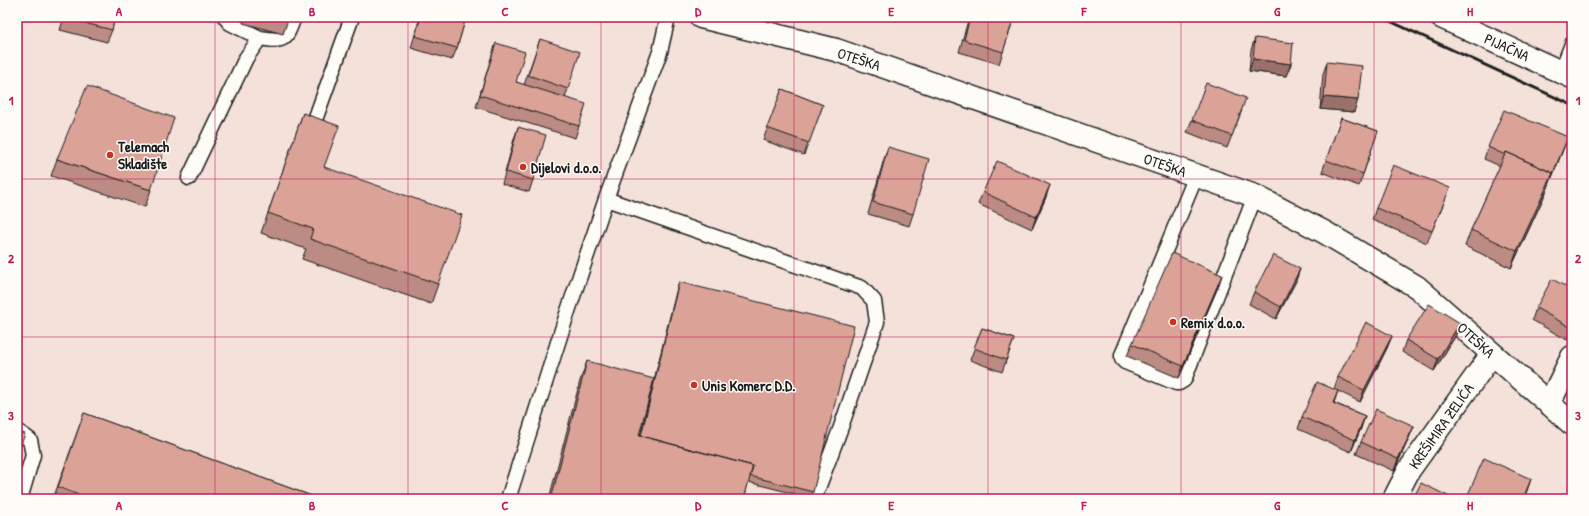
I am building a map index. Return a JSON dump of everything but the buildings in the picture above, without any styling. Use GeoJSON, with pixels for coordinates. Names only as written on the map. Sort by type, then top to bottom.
{"type":"FeatureCollection","features":[{"type":"Feature","properties":{"kind":"street","name":"OTEŠKA"},"geometry":{"type":"LineString","coordinates":[[701,17],[836,50],[1255,196],[1324,232],[1417,287],[1572,424]]}},
{"type":"Feature","properties":{"kind":"street","name":"PIJAČNA"},"geometry":{"type":"LineString","coordinates":[[1442,17],[1567,74]]}},
{"type":"Feature","properties":{"kind":"street","name":"KREŠIMIRA ZELIĆA"},"geometry":{"type":"LineString","coordinates":[[1394,499],[1409,470],[1492,354]]}},
{"type":"Feature","properties":{"kind":"street"},"geometry":{"type":"LineString","coordinates":[[1549,404],[1572,357]]}},
{"type":"Feature","properties":{"kind":"lane"},"geometry":{"type":"LineString","coordinates":[[225,17],[230,24],[260,38],[278,41],[282,39],[289,30],[294,17]]}},
{"type":"Feature","properties":{"kind":"lane"},"geometry":{"type":"LineString","coordinates":[[316,117],[352,17]]}},
{"type":"Feature","properties":{"kind":"lane"},"geometry":{"type":"LineString","coordinates":[[508,499],[567,314],[606,199],[660,52],[668,17]]}},
{"type":"Feature","properties":{"kind":"lane"},"geometry":{"type":"LineString","coordinates":[[189,178],[246,58],[260,38]]}},
{"type":"Feature","properties":{"kind":"lane"},"geometry":{"type":"LineString","coordinates":[[1567,74],[1572,44]]}},
{"type":"Feature","properties":{"kind":"lane"},"geometry":{"type":"LineString","coordinates":[[1196,176],[1122,355],[1122,359],[1125,362],[1176,383],[1184,380],[1255,196]]}},
{"type":"Feature","properties":{"kind":"lane"},"geometry":{"type":"LineString","coordinates":[[606,199],[862,288],[874,301],[877,322],[841,427],[814,499]]}},
{"type":"Feature","properties":{"kind":"lane"},"geometry":{"type":"LineString","coordinates":[[17,431],[30,440],[33,455],[20,499]]}},
{"type":"Feature","properties":{"kind":"railway"},"geometry":{"type":"LineString","coordinates":[[1381,17],[1572,105]]}},
{"type":"Feature","properties":{"kind":"place","name":"Telemach Skladište"},"geometry":{"type":"Point","coordinates":[110,155]}},
{"type":"Feature","properties":{"kind":"place","name":"Dijelovi d.o.o."},"geometry":{"type":"Point","coordinates":[523,167]}},
{"type":"Feature","properties":{"kind":"place","name":"Remix d.o.o."},"geometry":{"type":"Point","coordinates":[1173,322]}},
{"type":"Feature","properties":{"kind":"place","name":"Unis Komerc D.D."},"geometry":{"type":"Point","coordinates":[694,385]}}]}
